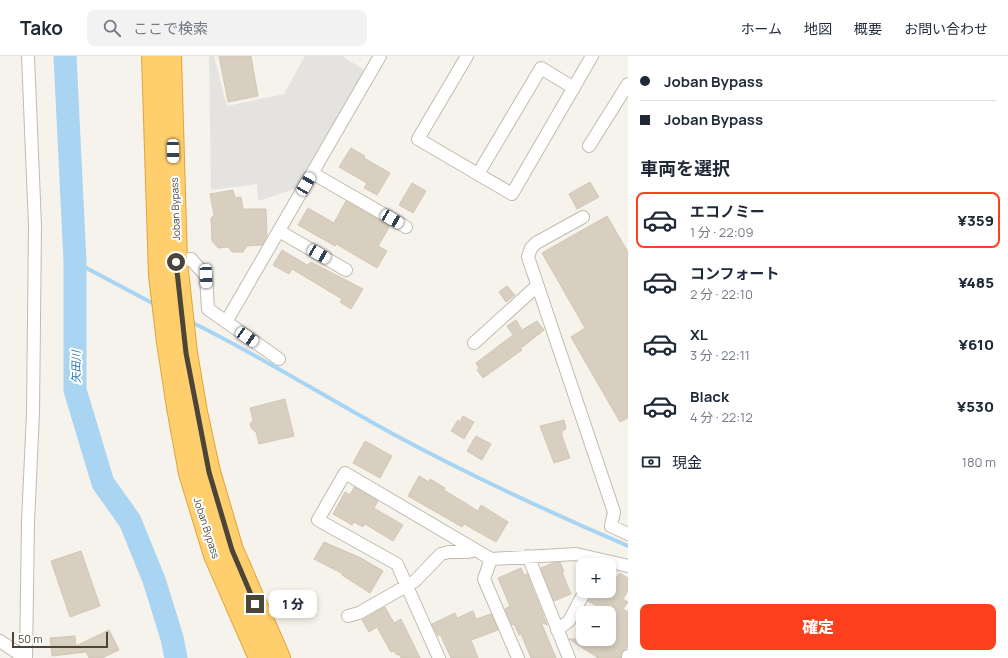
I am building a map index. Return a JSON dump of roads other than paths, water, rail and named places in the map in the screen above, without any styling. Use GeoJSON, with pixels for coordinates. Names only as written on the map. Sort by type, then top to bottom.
{"type":"FeatureCollection","features":[{"type":"Feature","properties":{"kind":"highway","name":"Joban Bypass"},"geometry":{"type":"LineString","coordinates":[[154,56],[168,268],[179,286],[186,353],[209,472],[232,550],[279,658]]}},
{"type":"Feature","properties":{"kind":"highway","name":"Joban Bypass"},"geometry":{"type":"LineString","coordinates":[[170,56],[168,342],[190,473],[215,555],[260,658]]}},
{"type":"Feature","properties":{"kind":"street"},"geometry":{"type":"LineString","coordinates":[[25,658],[28,522],[33,413],[35,226],[28,56]]}},
{"type":"Feature","properties":{"kind":"street"},"geometry":{"type":"LineString","coordinates":[[226,322],[380,56]]}},
{"type":"Feature","properties":{"kind":"street"},"geometry":{"type":"LineString","coordinates":[[467,56],[418,139],[512,194],[592,56]]}},
{"type":"Feature","properties":{"kind":"street"},"geometry":{"type":"LineString","coordinates":[[478,174],[541,68],[574,88]]}},
{"type":"Feature","properties":{"kind":"street"},"geometry":{"type":"LineString","coordinates":[[589,146],[628,84]]}},
{"type":"Feature","properties":{"kind":"street"},"geometry":{"type":"LineString","coordinates":[[312,173],[406,227]]}},
{"type":"Feature","properties":{"kind":"street"},"geometry":{"type":"LineString","coordinates":[[583,217],[536,243],[531,248],[528,257],[614,512],[611,526],[628,534]]}},
{"type":"Feature","properties":{"kind":"street"},"geometry":{"type":"LineString","coordinates":[[279,231],[346,270]]}},
{"type":"Feature","properties":{"kind":"street"},"geometry":{"type":"LineString","coordinates":[[168,268],[191,259],[206,276],[208,309],[279,359]]}},
{"type":"Feature","properties":{"kind":"street"},"geometry":{"type":"LineString","coordinates":[[474,343],[537,286]]}},
{"type":"Feature","properties":{"kind":"street"},"geometry":{"type":"LineString","coordinates":[[439,658],[397,564],[318,520],[345,473],[491,559],[576,554],[589,558]]}},
{"type":"Feature","properties":{"kind":"street"},"geometry":{"type":"LineString","coordinates":[[348,616],[359,613],[407,586],[421,576],[441,554],[475,550]]}},
{"type":"Feature","properties":{"kind":"street"},"geometry":{"type":"LineString","coordinates":[[528,556],[569,658]]}},
{"type":"Feature","properties":{"kind":"street"},"geometry":{"type":"LineString","coordinates":[[491,559],[484,579],[518,658]]}},
{"type":"Feature","properties":{"kind":"street"},"geometry":{"type":"LineString","coordinates":[[616,564],[628,566]]}},
{"type":"Feature","properties":{"kind":"street"},"geometry":{"type":"LineString","coordinates":[[557,630],[569,621],[581,598]]}},
{"type":"Feature","properties":{"kind":"street"},"geometry":{"type":"LineString","coordinates":[[0,641],[25,658]]}},
{"type":"Feature","properties":{"kind":"waterway","name":"矢田川"},"geometry":{"type":"LineString","coordinates":[[65,56],[75,262],[75,390],[103,483],[130,521],[154,580],[172,638],[176,658]]}},
{"type":"Feature","properties":{"kind":"waterway"},"geometry":{"type":"LineString","coordinates":[[75,262],[156,305]]}},
{"type":"Feature","properties":{"kind":"waterway"},"geometry":{"type":"LineString","coordinates":[[189,321],[241,348],[368,420],[451,464],[509,493],[628,546]]}}]}
